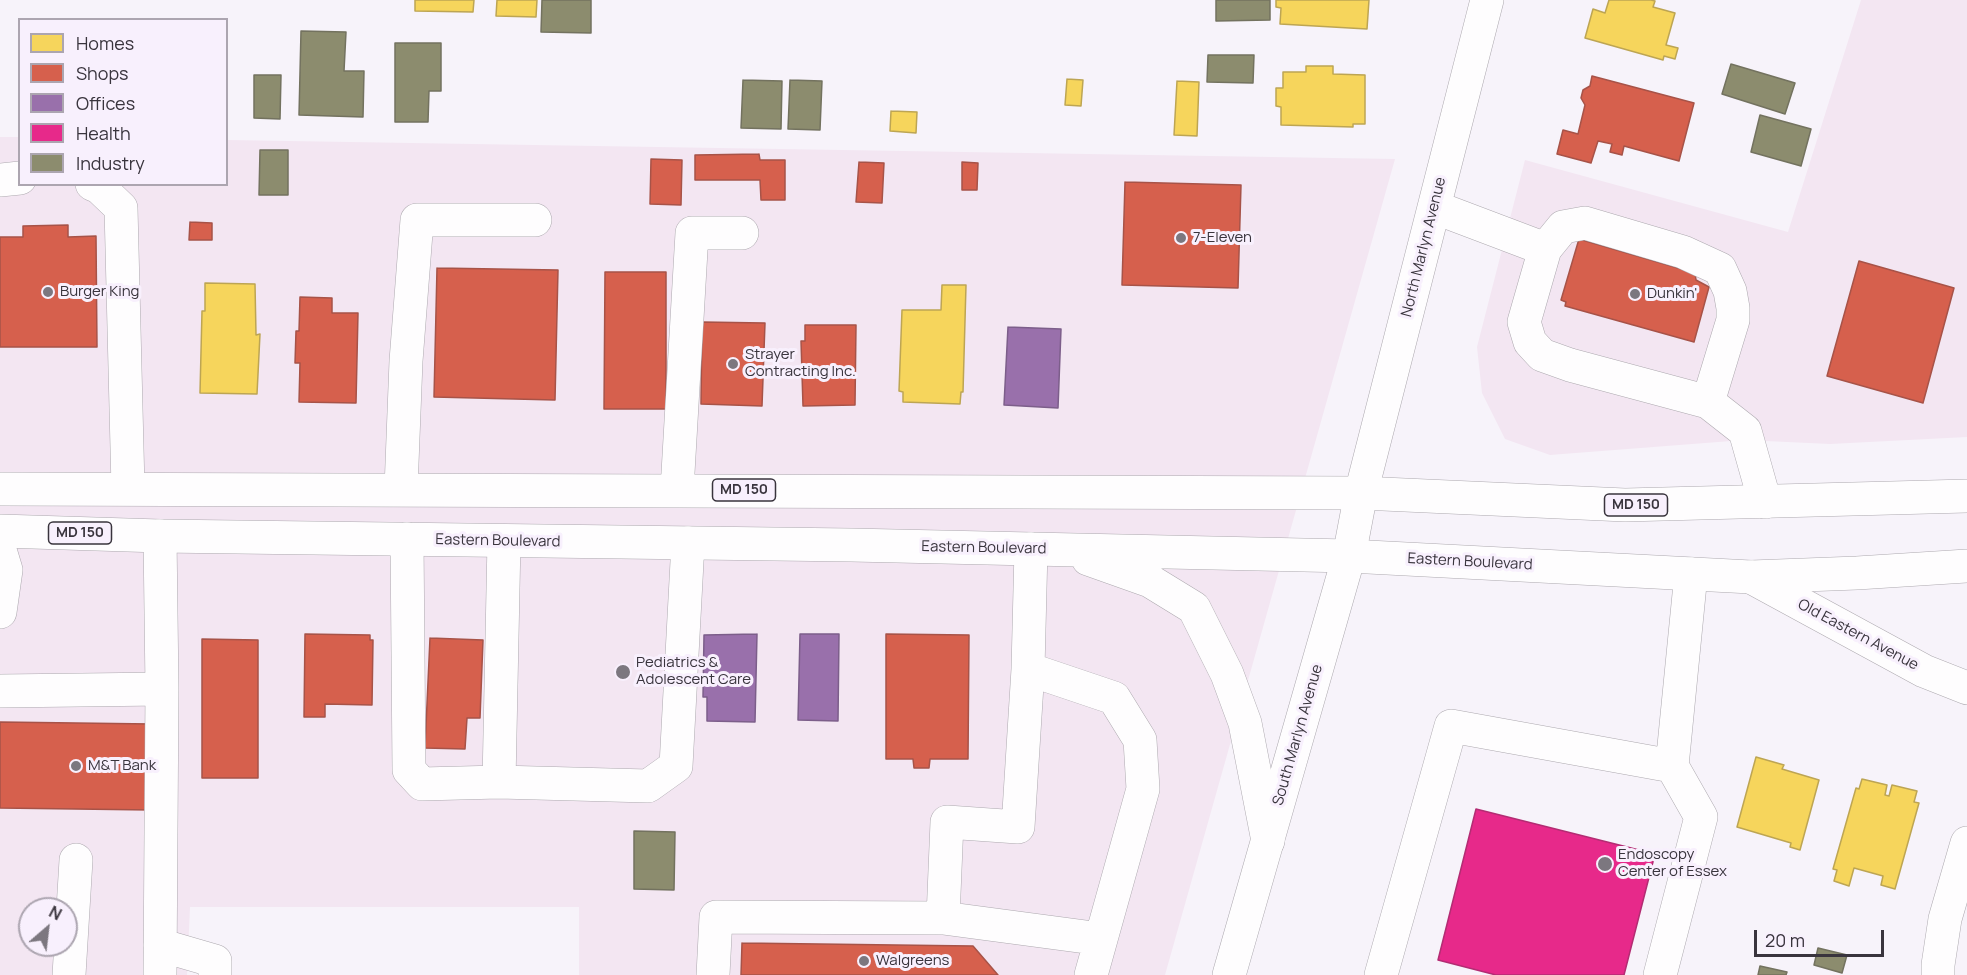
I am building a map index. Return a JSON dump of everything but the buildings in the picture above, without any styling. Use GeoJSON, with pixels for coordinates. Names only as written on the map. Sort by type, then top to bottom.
{"type":"FeatureCollection","features":[{"type":"Feature","properties":{"kind":"main road","name":"North Marlyn Avenue"},"geometry":{"type":"LineString","coordinates":[[1361,493],[1487,0]]}},
{"type":"Feature","properties":{"kind":"main road"},"geometry":{"type":"LineString","coordinates":[[0,180],[18,178]]}},
{"type":"Feature","properties":{"kind":"main road"},"geometry":{"type":"LineString","coordinates":[[97,186],[121,208],[128,488]]}},
{"type":"Feature","properties":{"kind":"main road"},"geometry":{"type":"LineString","coordinates":[[1434,207],[1545,249]]}},
{"type":"Feature","properties":{"kind":"main road"},"geometry":{"type":"LineString","coordinates":[[401,489],[406,362],[417,220],[535,220]]}},
{"type":"Feature","properties":{"kind":"main road"},"geometry":{"type":"LineString","coordinates":[[1708,402],[1733,320],[1730,291],[1720,269],[1683,252],[1585,223],[1563,227],[1545,249],[1524,322],[1530,342],[1542,355],[1570,365],[1708,402],[1745,431],[1765,502]]}},
{"type":"Feature","properties":{"kind":"main road"},"geometry":{"type":"LineString","coordinates":[[677,490],[692,233],[742,233]]}},
{"type":"Feature","properties":{"kind":"main road","name":"MD 150"},"geometry":{"type":"LineString","coordinates":[[0,489],[1361,493],[1625,505],[1967,496]]}},
{"type":"Feature","properties":{"kind":"main road","name":"South Marlyn Avenue"},"geometry":{"type":"LineString","coordinates":[[1229,975],[1350,556],[1361,493]]}},
{"type":"Feature","properties":{"kind":"main road","name":"Eastern Boulevard"},"geometry":{"type":"LineString","coordinates":[[0,531],[160,536],[1046,549],[1350,556],[1751,577],[1967,566]]}},
{"type":"Feature","properties":{"kind":"main road"},"geometry":{"type":"LineString","coordinates":[[160,536],[162,690],[160,960],[215,961],[215,975]]}},
{"type":"Feature","properties":{"kind":"main road"},"geometry":{"type":"LineString","coordinates":[[407,539],[408,770],[422,784],[499,782],[648,786],[676,766],[688,543]]}},
{"type":"Feature","properties":{"kind":"main road"},"geometry":{"type":"LineString","coordinates":[[499,782],[504,541]]}},
{"type":"Feature","properties":{"kind":"main road"},"geometry":{"type":"LineString","coordinates":[[943,918],[947,822],[1018,827],[1028,669],[1046,549],[1150,581],[1194,608],[1227,674],[1245,723],[1268,841]]}},
{"type":"Feature","properties":{"kind":"main road"},"geometry":{"type":"LineString","coordinates":[[0,550],[6,570],[0,612]]}},
{"type":"Feature","properties":{"kind":"main road"},"geometry":{"type":"LineString","coordinates":[[1660,975],[1701,817],[1671,766],[1691,574]]}},
{"type":"Feature","properties":{"kind":"main road","name":"Old Eastern Avenue"},"geometry":{"type":"LineString","coordinates":[[1751,577],[1924,670],[1967,688]]}},
{"type":"Feature","properties":{"kind":"main road"},"geometry":{"type":"LineString","coordinates":[[1028,669],[1114,698],[1140,740],[1143,789],[1091,975]]}},
{"type":"Feature","properties":{"kind":"main road"},"geometry":{"type":"LineString","coordinates":[[0,691],[162,690]]}},
{"type":"Feature","properties":{"kind":"main road"},"geometry":{"type":"LineString","coordinates":[[1381,975],[1451,726],[1671,766]]}},
{"type":"Feature","properties":{"kind":"main road"},"geometry":{"type":"LineString","coordinates":[[1938,975],[1945,919],[1967,843]]}},
{"type":"Feature","properties":{"kind":"main road"},"geometry":{"type":"LineString","coordinates":[[69,975],[76,860]]}},
{"type":"Feature","properties":{"kind":"main road"},"geometry":{"type":"LineString","coordinates":[[713,975],[716,916],[943,918],[1101,939]]}},
{"type":"Feature","properties":{"kind":"shaded area"},"geometry":{"type":"Polygon","coordinates":[[[1861,0],[1967,0],[1967,437],[1830,444],[1744,440],[1550,455],[1505,439],[1482,393],[1477,347],[1525,160],[1788,232],[1861,0]]]}},
{"type":"Feature","properties":{"kind":"shaded area"},"geometry":{"type":"Polygon","coordinates":[[[0,137],[18,137],[18,186],[228,186],[228,140],[1395,159],[1165,975],[579,975],[579,907],[190,907],[187,975],[0,975],[0,137]]]}},
{"type":"Feature","properties":{"kind":"place","name":"7-Eleven"},"geometry":{"type":"Point","coordinates":[1181,238]}},
{"type":"Feature","properties":{"kind":"place","name":"Burger King"},"geometry":{"type":"Point","coordinates":[48,292]}},
{"type":"Feature","properties":{"kind":"place","name":"Dunkin'"},"geometry":{"type":"Point","coordinates":[1635,294]}},
{"type":"Feature","properties":{"kind":"place","name":"Strayer Contracting Inc."},"geometry":{"type":"Point","coordinates":[733,364]}},
{"type":"Feature","properties":{"kind":"place","name":"Pediatrics & Adolescent Care"},"geometry":{"type":"Point","coordinates":[623,672]}},
{"type":"Feature","properties":{"kind":"place","name":"M&T Bank"},"geometry":{"type":"Point","coordinates":[76,766]}},
{"type":"Feature","properties":{"kind":"place","name":"Endoscopy Center of Essex"},"geometry":{"type":"Point","coordinates":[1605,864]}},
{"type":"Feature","properties":{"kind":"place","name":"Walgreens"},"geometry":{"type":"Point","coordinates":[864,961]}}]}
